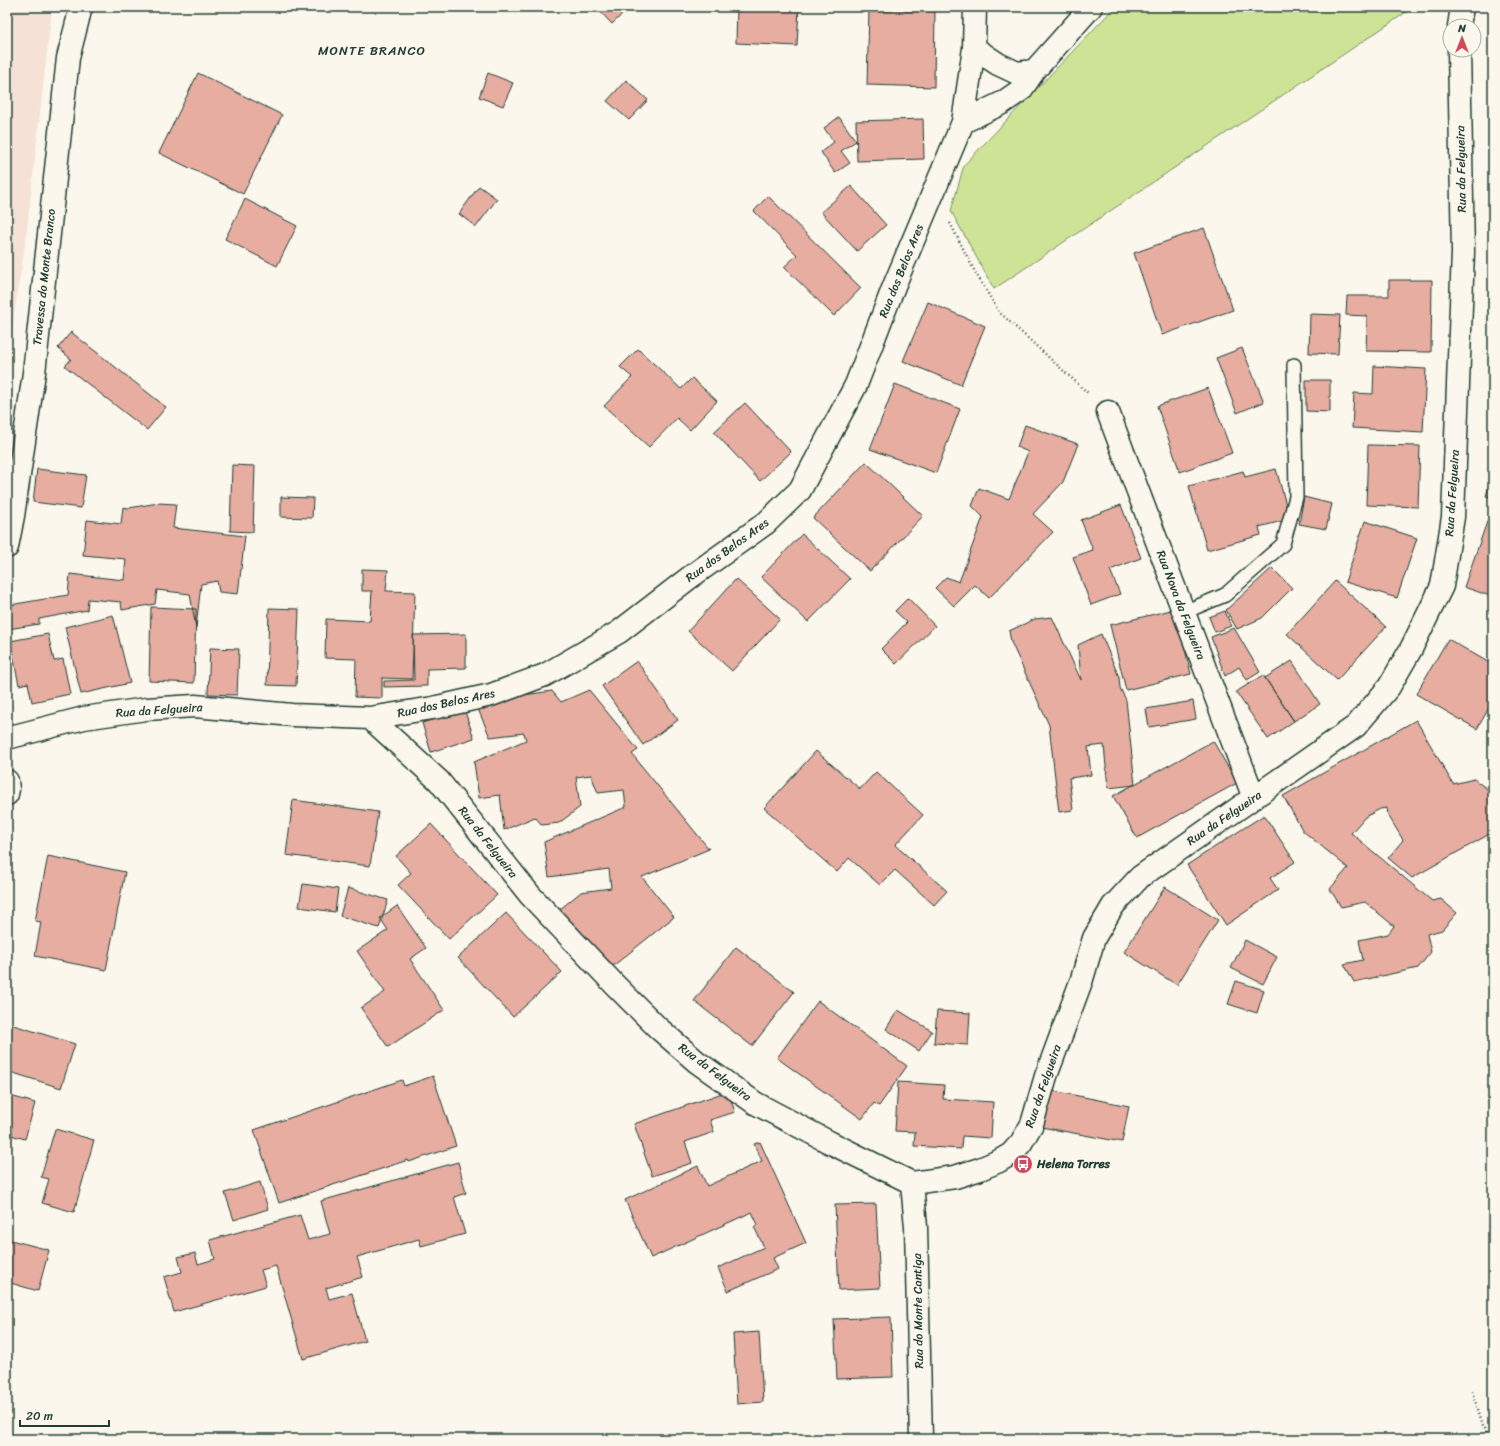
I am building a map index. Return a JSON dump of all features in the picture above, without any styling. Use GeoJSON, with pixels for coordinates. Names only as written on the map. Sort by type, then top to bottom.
{"type":"FeatureCollection","features":[{"type":"Feature","properties":{"kind":"street","name":"Travessa do Monte Branco"},"geometry":{"type":"LineString","coordinates":[[7,547],[34,373],[68,58],[82,7]]}},
{"type":"Feature","properties":{"kind":"street","name":"Rua dos Belos Ares"},"geometry":{"type":"LineString","coordinates":[[370,718],[433,708],[491,695],[545,675],[619,632],[689,578],[766,523],[800,490],[856,385],[894,286],[963,122],[974,48],[975,7]]}},
{"type":"Feature","properties":{"kind":"street"},"geometry":{"type":"LineString","coordinates":[[963,122],[1002,102],[1021,90],[1034,70],[1091,7]]}},
{"type":"Feature","properties":{"kind":"street"},"geometry":{"type":"LineString","coordinates":[[1460,18],[1462,7]]}},
{"type":"Feature","properties":{"kind":"street"},"geometry":{"type":"LineString","coordinates":[[974,48],[998,64],[1017,73],[1034,70]]}},
{"type":"Feature","properties":{"kind":"street","name":"Rua da Felgueira"},"geometry":{"type":"LineString","coordinates":[[7,738],[84,718],[146,709],[194,706],[292,715],[370,718],[439,781],[530,895],[657,1027],[697,1062],[756,1103],[829,1142],[912,1183],[955,1177],[999,1161],[1011,1154],[1021,1143],[1032,1124],[1046,1076],[1082,979],[1094,938],[1113,906],[1140,877],[1356,726],[1389,688],[1411,649],[1442,586],[1453,517],[1462,260],[1459,58]]}},
{"type":"Feature","properties":{"kind":"street","name":"Rua Nova da Felgueira"},"geometry":{"type":"LineString","coordinates":[[1108,412],[1254,798]]}},
{"type":"Feature","properties":{"kind":"street"},"geometry":{"type":"LineString","coordinates":[[7,780],[7,794]]}},
{"type":"Feature","properties":{"kind":"street","name":"Rua do Monte Cantiga"},"geometry":{"type":"LineString","coordinates":[[912,1183],[916,1227],[921,1439]]}},
{"type":"Feature","properties":{"kind":"lane"},"geometry":{"type":"LineString","coordinates":[[1184,612],[1225,595],[1283,544],[1296,497],[1294,365]]}},
{"type":"Feature","properties":{"kind":"path"},"geometry":{"type":"LineString","coordinates":[[934,193],[975,272],[1000,312],[1108,412]]}},
{"type":"Feature","properties":{"kind":"path"},"geometry":{"type":"LineString","coordinates":[[1472,1391],[1487,1439]]}},
{"type":"Feature","properties":{"kind":"shaded area"},"geometry":{"type":"Polygon","coordinates":[[[7,7],[52,7],[26,238],[7,360],[7,7]]]}},
{"type":"Feature","properties":{"kind":"green space"},"geometry":{"type":"Polygon","coordinates":[[[1115,7],[1414,7],[994,289],[951,211],[964,165],[1115,7]]]}},
{"type":"Feature","properties":{"kind":"building"},"geometry":{"type":"Polygon","coordinates":[[[596,7],[630,7],[612,24],[596,7]]]}},
{"type":"Feature","properties":{"kind":"building"},"geometry":{"type":"Polygon","coordinates":[[[737,7],[799,7],[797,46],[736,43],[737,7]]]}},
{"type":"Feature","properties":{"kind":"building"},"geometry":{"type":"Polygon","coordinates":[[[869,10],[935,11],[934,87],[867,85],[869,10]]]}},
{"type":"Feature","properties":{"kind":"building"},"geometry":{"type":"Polygon","coordinates":[[[198,73],[282,115],[243,194],[159,153],[198,73]]]}},
{"type":"Feature","properties":{"kind":"building"},"geometry":{"type":"Polygon","coordinates":[[[488,73],[513,83],[503,106],[479,97],[488,73]]]}},
{"type":"Feature","properties":{"kind":"building"},"geometry":{"type":"Polygon","coordinates":[[[626,80],[648,100],[629,120],[607,101],[626,80]]]}},
{"type":"Feature","properties":{"kind":"building"},"geometry":{"type":"Polygon","coordinates":[[[839,117],[856,141],[841,151],[850,163],[835,173],[821,152],[834,142],[824,128],[839,117]]]}},
{"type":"Feature","properties":{"kind":"building"},"geometry":{"type":"Polygon","coordinates":[[[923,119],[924,159],[857,161],[856,121],[923,119]]]}},
{"type":"Feature","properties":{"kind":"building"},"geometry":{"type":"Polygon","coordinates":[[[479,186],[497,199],[476,227],[459,214],[479,186]]]}},
{"type":"Feature","properties":{"kind":"building"},"geometry":{"type":"Polygon","coordinates":[[[851,186],[886,225],[857,251],[821,212],[851,186]]]}},
{"type":"Feature","properties":{"kind":"building"},"geometry":{"type":"Polygon","coordinates":[[[768,196],[861,288],[834,316],[784,267],[797,255],[754,211],[768,196]]]}},
{"type":"Feature","properties":{"kind":"building"},"geometry":{"type":"Polygon","coordinates":[[[245,199],[297,226],[277,266],[225,239],[245,199]]]}},
{"type":"Feature","properties":{"kind":"building"},"geometry":{"type":"Polygon","coordinates":[[[1204,228],[1233,310],[1162,335],[1134,253],[1204,228]]]}},
{"type":"Feature","properties":{"kind":"building"},"geometry":{"type":"Polygon","coordinates":[[[1389,280],[1432,280],[1431,352],[1366,351],[1367,316],[1346,315],[1347,296],[1389,296],[1389,280]]]}},
{"type":"Feature","properties":{"kind":"building"},"geometry":{"type":"Polygon","coordinates":[[[928,302],[985,326],[961,385],[903,361],[928,302]]]}},
{"type":"Feature","properties":{"kind":"building"},"geometry":{"type":"Polygon","coordinates":[[[1310,314],[1340,315],[1338,354],[1309,353],[1310,314]]]}},
{"type":"Feature","properties":{"kind":"building"},"geometry":{"type":"Polygon","coordinates":[[[71,332],[166,407],[147,430],[65,366],[71,359],[58,348],[71,332]]]}},
{"type":"Feature","properties":{"kind":"building"},"geometry":{"type":"Polygon","coordinates":[[[1242,348],[1264,402],[1237,413],[1216,358],[1242,348]]]}},
{"type":"Feature","properties":{"kind":"building"},"geometry":{"type":"Polygon","coordinates":[[[638,349],[681,389],[692,378],[717,401],[690,430],[677,418],[649,447],[604,406],[632,377],[620,367],[638,349]]]}},
{"type":"Feature","properties":{"kind":"building"},"geometry":{"type":"Polygon","coordinates":[[[1374,366],[1426,369],[1423,432],[1352,428],[1354,393],[1373,394],[1374,366]]]}},
{"type":"Feature","properties":{"kind":"building"},"geometry":{"type":"Polygon","coordinates":[[[1306,380],[1330,380],[1330,412],[1306,411],[1306,380]]]}},
{"type":"Feature","properties":{"kind":"building"},"geometry":{"type":"Polygon","coordinates":[[[895,384],[960,409],[936,473],[870,449],[895,384]]]}},
{"type":"Feature","properties":{"kind":"building"},"geometry":{"type":"Polygon","coordinates":[[[1208,388],[1232,453],[1180,472],[1157,406],[1208,388]]]}},
{"type":"Feature","properties":{"kind":"building"},"geometry":{"type":"Polygon","coordinates":[[[745,403],[791,452],[760,481],[714,432],[745,403]]]}},
{"type":"Feature","properties":{"kind":"building"},"geometry":{"type":"Polygon","coordinates":[[[1025,425],[1078,444],[1063,482],[1033,514],[1053,532],[989,598],[975,585],[954,606],[935,588],[946,577],[959,582],[983,517],[972,506],[979,488],[1009,499],[1028,452],[1017,447],[1025,425]]]}},
{"type":"Feature","properties":{"kind":"building"},"geometry":{"type":"Polygon","coordinates":[[[1368,445],[1420,446],[1418,507],[1366,505],[1368,445]]]}},
{"type":"Feature","properties":{"kind":"building"},"geometry":{"type":"Polygon","coordinates":[[[866,462],[923,516],[870,571],[813,518],[866,462]]]}},
{"type":"Feature","properties":{"kind":"building"},"geometry":{"type":"Polygon","coordinates":[[[232,465],[255,466],[253,532],[230,531],[232,465]]]}},
{"type":"Feature","properties":{"kind":"building"},"geometry":{"type":"Polygon","coordinates":[[[37,469],[86,475],[81,508],[33,502],[37,469]]]}},
{"type":"Feature","properties":{"kind":"building"},"geometry":{"type":"Polygon","coordinates":[[[1276,469],[1290,519],[1259,527],[1261,535],[1207,550],[1189,486],[1243,471],[1245,477],[1276,469]]]}},
{"type":"Feature","properties":{"kind":"building"},"geometry":{"type":"Polygon","coordinates":[[[1493,473],[1493,498],[1486,496],[1493,473]]]}},
{"type":"Feature","properties":{"kind":"building"},"geometry":{"type":"Polygon","coordinates":[[[281,497],[313,498],[312,518],[281,517],[281,497]]]}},
{"type":"Feature","properties":{"kind":"building"},"geometry":{"type":"Polygon","coordinates":[[[1304,497],[1332,504],[1326,529],[1299,524],[1304,497]]]}},
{"type":"Feature","properties":{"kind":"building"},"geometry":{"type":"Polygon","coordinates":[[[158,503],[176,504],[173,528],[245,536],[238,594],[219,592],[217,581],[201,584],[196,628],[190,594],[157,590],[155,604],[122,610],[121,602],[88,599],[87,610],[39,619],[39,624],[8,629],[10,605],[68,595],[70,574],[124,580],[126,559],[83,555],[87,520],[121,524],[123,507],[129,508],[158,503]]]}},
{"type":"Feature","properties":{"kind":"building"},"geometry":{"type":"Polygon","coordinates":[[[1121,505],[1141,558],[1110,570],[1120,594],[1091,605],[1073,557],[1093,550],[1081,520],[1121,505]]]}},
{"type":"Feature","properties":{"kind":"building"},"geometry":{"type":"Polygon","coordinates":[[[1488,519],[1493,521],[1493,597],[1464,587],[1488,519]]]}},
{"type":"Feature","properties":{"kind":"building"},"geometry":{"type":"Polygon","coordinates":[[[1365,521],[1417,538],[1397,598],[1345,582],[1365,521]]]}},
{"type":"Feature","properties":{"kind":"building"},"geometry":{"type":"Polygon","coordinates":[[[802,534],[850,579],[808,622],[761,577],[802,534]]]}},
{"type":"Feature","properties":{"kind":"building"},"geometry":{"type":"Polygon","coordinates":[[[1272,568],[1292,588],[1262,618],[1237,629],[1226,610],[1272,568]]]}},
{"type":"Feature","properties":{"kind":"building"},"geometry":{"type":"Polygon","coordinates":[[[362,569],[388,570],[386,591],[415,592],[412,679],[382,678],[382,698],[355,697],[356,659],[325,658],[326,619],[370,621],[372,591],[362,591],[362,569]]]}},
{"type":"Feature","properties":{"kind":"building"},"geometry":{"type":"Polygon","coordinates":[[[736,579],[780,619],[732,671],[688,631],[736,579]]]}},
{"type":"Feature","properties":{"kind":"building"},"geometry":{"type":"Polygon","coordinates":[[[1335,581],[1386,627],[1337,680],[1287,634],[1335,581]]]}},
{"type":"Feature","properties":{"kind":"building"},"geometry":{"type":"Polygon","coordinates":[[[908,598],[935,626],[896,664],[881,649],[907,622],[895,611],[908,598]]]}},
{"type":"Feature","properties":{"kind":"building"},"geometry":{"type":"Polygon","coordinates":[[[151,607],[196,609],[194,683],[149,681],[151,607]]]}},
{"type":"Feature","properties":{"kind":"building"},"geometry":{"type":"Polygon","coordinates":[[[269,608],[299,609],[296,686],[267,685],[269,608]]]}},
{"type":"Feature","properties":{"kind":"building"},"geometry":{"type":"Polygon","coordinates":[[[1175,609],[1191,674],[1126,690],[1110,625],[1175,609]]]}},
{"type":"Feature","properties":{"kind":"building"},"geometry":{"type":"Polygon","coordinates":[[[1225,611],[1231,626],[1215,632],[1209,617],[1225,611]]]}},
{"type":"Feature","properties":{"kind":"building"},"geometry":{"type":"Polygon","coordinates":[[[113,615],[130,683],[81,694],[65,627],[113,615]]]}},
{"type":"Feature","properties":{"kind":"building"},"geometry":{"type":"Polygon","coordinates":[[[1052,617],[1081,680],[1078,645],[1101,634],[1119,677],[1120,688],[1126,700],[1135,785],[1108,788],[1104,745],[1088,747],[1091,775],[1069,778],[1073,810],[1059,812],[1049,725],[1011,642],[1009,631],[1035,619],[1052,617]]]}},
{"type":"Feature","properties":{"kind":"building"},"geometry":{"type":"Polygon","coordinates":[[[1234,628],[1260,672],[1247,680],[1239,667],[1225,676],[1211,637],[1234,628]]]}},
{"type":"Feature","properties":{"kind":"building"},"geometry":{"type":"Polygon","coordinates":[[[48,634],[54,661],[63,659],[70,694],[32,702],[28,683],[19,685],[10,641],[48,634]]]}},
{"type":"Feature","properties":{"kind":"building"},"geometry":{"type":"Polygon","coordinates":[[[466,634],[466,668],[427,669],[427,686],[384,687],[384,681],[414,680],[413,635],[466,634]]]}},
{"type":"Feature","properties":{"kind":"building"},"geometry":{"type":"Polygon","coordinates":[[[1448,639],[1493,665],[1493,701],[1477,729],[1416,694],[1448,639]]]}},
{"type":"Feature","properties":{"kind":"building"},"geometry":{"type":"Polygon","coordinates":[[[210,648],[239,649],[237,695],[208,694],[210,648]]]}},
{"type":"Feature","properties":{"kind":"building"},"geometry":{"type":"Polygon","coordinates":[[[637,661],[678,720],[643,745],[602,686],[637,661]]]}},
{"type":"Feature","properties":{"kind":"building"},"geometry":{"type":"Polygon","coordinates":[[[1292,661],[1320,704],[1294,721],[1265,678],[1292,661]]]}},
{"type":"Feature","properties":{"kind":"building"},"geometry":{"type":"Polygon","coordinates":[[[1263,675],[1294,721],[1268,739],[1236,692],[1263,675]]]}},
{"type":"Feature","properties":{"kind":"building"},"geometry":{"type":"Polygon","coordinates":[[[589,690],[638,750],[632,754],[709,849],[642,877],[674,917],[608,970],[559,910],[581,892],[611,888],[609,869],[549,877],[544,842],[626,807],[624,790],[598,793],[591,775],[576,777],[580,807],[559,823],[542,825],[535,817],[504,830],[500,795],[479,798],[474,762],[526,740],[524,733],[490,737],[475,702],[552,691],[561,702],[589,690]]]}},
{"type":"Feature","properties":{"kind":"building"},"geometry":{"type":"Polygon","coordinates":[[[1193,701],[1196,719],[1149,727],[1146,709],[1193,701]]]}},
{"type":"Feature","properties":{"kind":"building"},"geometry":{"type":"Polygon","coordinates":[[[464,709],[474,738],[431,752],[422,723],[464,709]]]}},
{"type":"Feature","properties":{"kind":"building"},"geometry":{"type":"Polygon","coordinates":[[[1416,720],[1453,784],[1474,779],[1491,792],[1493,796],[1493,832],[1412,878],[1388,858],[1403,840],[1388,815],[1387,808],[1380,809],[1365,817],[1351,833],[1432,901],[1441,899],[1457,913],[1442,930],[1427,934],[1431,952],[1418,968],[1354,982],[1344,964],[1363,960],[1359,940],[1388,934],[1394,926],[1365,902],[1341,907],[1330,889],[1348,868],[1303,831],[1283,796],[1416,720]]]}},
{"type":"Feature","properties":{"kind":"building"},"geometry":{"type":"Polygon","coordinates":[[[1213,741],[1237,783],[1137,838],[1113,796],[1213,741]]]}},
{"type":"Feature","properties":{"kind":"building"},"geometry":{"type":"Polygon","coordinates":[[[816,751],[860,789],[876,772],[923,815],[895,845],[947,891],[934,905],[895,870],[880,885],[849,858],[837,872],[764,808],[816,751]]]}},
{"type":"Feature","properties":{"kind":"building"},"geometry":{"type":"Polygon","coordinates":[[[293,800],[378,812],[370,866],[286,855],[293,800]]]}},
{"type":"Feature","properties":{"kind":"building"},"geometry":{"type":"Polygon","coordinates":[[[1264,815],[1295,862],[1270,878],[1278,890],[1226,925],[1187,865],[1264,815]]]}},
{"type":"Feature","properties":{"kind":"building"},"geometry":{"type":"Polygon","coordinates":[[[431,824],[497,895],[449,939],[398,885],[411,873],[396,856],[431,824]]]}},
{"type":"Feature","properties":{"kind":"building"},"geometry":{"type":"Polygon","coordinates":[[[48,856],[125,872],[106,970],[35,956],[41,922],[35,921],[48,856]]]}},
{"type":"Feature","properties":{"kind":"building"},"geometry":{"type":"Polygon","coordinates":[[[303,884],[338,889],[335,912],[299,907],[303,884]]]}},
{"type":"Feature","properties":{"kind":"building"},"geometry":{"type":"Polygon","coordinates":[[[1165,887],[1218,920],[1177,985],[1124,952],[1165,887]]]}},
{"type":"Feature","properties":{"kind":"building"},"geometry":{"type":"Polygon","coordinates":[[[348,888],[388,900],[379,928],[340,916],[348,888]]]}},
{"type":"Feature","properties":{"kind":"building"},"geometry":{"type":"Polygon","coordinates":[[[397,906],[426,948],[410,959],[444,1010],[388,1047],[361,1008],[385,992],[357,951],[388,930],[380,918],[397,906]]]}},
{"type":"Feature","properties":{"kind":"building"},"geometry":{"type":"Polygon","coordinates":[[[506,913],[562,972],[513,1017],[458,958],[506,913]]]}},
{"type":"Feature","properties":{"kind":"building"},"geometry":{"type":"Polygon","coordinates":[[[1245,940],[1277,957],[1263,984],[1231,968],[1245,940]]]}},
{"type":"Feature","properties":{"kind":"building"},"geometry":{"type":"Polygon","coordinates":[[[736,947],[794,992],[752,1046],[694,1001],[736,947]]]}},
{"type":"Feature","properties":{"kind":"building"},"geometry":{"type":"Polygon","coordinates":[[[1236,981],[1264,990],[1257,1013],[1228,1004],[1236,981]]]}},
{"type":"Feature","properties":{"kind":"building"},"geometry":{"type":"Polygon","coordinates":[[[818,1001],[907,1066],[879,1106],[874,1103],[862,1119],[777,1058],[818,1001]]]}},
{"type":"Feature","properties":{"kind":"building"},"geometry":{"type":"Polygon","coordinates":[[[898,1010],[932,1031],[919,1051],[886,1029],[898,1010]]]}},
{"type":"Feature","properties":{"kind":"building"},"geometry":{"type":"Polygon","coordinates":[[[937,1011],[970,1013],[968,1045],[934,1043],[937,1011]]]}},
{"type":"Feature","properties":{"kind":"building"},"geometry":{"type":"Polygon","coordinates":[[[7,1023],[75,1044],[61,1088],[7,1071],[7,1023]]]}},
{"type":"Feature","properties":{"kind":"building"},"geometry":{"type":"Polygon","coordinates":[[[433,1076],[456,1146],[409,1162],[408,1160],[279,1203],[254,1130],[402,1080],[404,1086],[433,1076]]]}},
{"type":"Feature","properties":{"kind":"building"},"geometry":{"type":"Polygon","coordinates":[[[898,1082],[944,1085],[943,1099],[993,1102],[991,1138],[962,1136],[961,1149],[914,1146],[915,1132],[895,1131],[898,1082]]]}},
{"type":"Feature","properties":{"kind":"building"},"geometry":{"type":"Polygon","coordinates":[[[1048,1090],[1129,1106],[1122,1142],[1041,1127],[1048,1090]]]}},
{"type":"Feature","properties":{"kind":"building"},"geometry":{"type":"Polygon","coordinates":[[[728,1091],[735,1112],[710,1120],[714,1132],[685,1142],[692,1163],[652,1176],[634,1124],[728,1091]]]}},
{"type":"Feature","properties":{"kind":"building"},"geometry":{"type":"Polygon","coordinates":[[[7,1095],[35,1103],[25,1139],[7,1134],[7,1095]]]}},
{"type":"Feature","properties":{"kind":"building"},"geometry":{"type":"Polygon","coordinates":[[[55,1129],[94,1140],[74,1212],[42,1203],[49,1179],[41,1177],[55,1129]]]}},
{"type":"Feature","properties":{"kind":"building"},"geometry":{"type":"Polygon","coordinates":[[[760,1142],[806,1243],[773,1258],[778,1269],[728,1291],[718,1268],[764,1247],[754,1227],[758,1225],[752,1212],[651,1258],[625,1200],[698,1166],[707,1186],[762,1161],[754,1144],[760,1142]]]}},
{"type":"Feature","properties":{"kind":"building"},"geometry":{"type":"Polygon","coordinates":[[[458,1162],[466,1193],[454,1197],[465,1234],[421,1246],[419,1239],[357,1257],[363,1277],[326,1288],[329,1299],[352,1293],[365,1341],[303,1359],[276,1266],[261,1270],[266,1286],[174,1312],[164,1277],[182,1272],[178,1257],[195,1253],[198,1264],[215,1259],[210,1240],[300,1215],[308,1240],[330,1234],[321,1201],[458,1162]]]}},
{"type":"Feature","properties":{"kind":"building"},"geometry":{"type":"Polygon","coordinates":[[[260,1182],[268,1209],[234,1220],[225,1193],[260,1182]]]}},
{"type":"Feature","properties":{"kind":"building"},"geometry":{"type":"Polygon","coordinates":[[[876,1204],[880,1288],[839,1290],[835,1205],[876,1204]]]}},
{"type":"Feature","properties":{"kind":"building"},"geometry":{"type":"Polygon","coordinates":[[[7,1239],[49,1250],[38,1291],[7,1282],[7,1239]]]}},
{"type":"Feature","properties":{"kind":"building"},"geometry":{"type":"Polygon","coordinates":[[[891,1317],[893,1377],[837,1379],[834,1319],[891,1317]]]}},
{"type":"Feature","properties":{"kind":"building"},"geometry":{"type":"Polygon","coordinates":[[[759,1332],[763,1402],[737,1404],[733,1334],[759,1332]]]}},
{"type":"Feature","properties":{"kind":"place","name":"Helena Torres"},"geometry":{"type":"Point","coordinates":[1023,1164]}},
{"type":"Feature","properties":{"kind":"district","name":"MONTE BRANCO"},"geometry":{"type":"Point","coordinates":[372,50]}}]}
